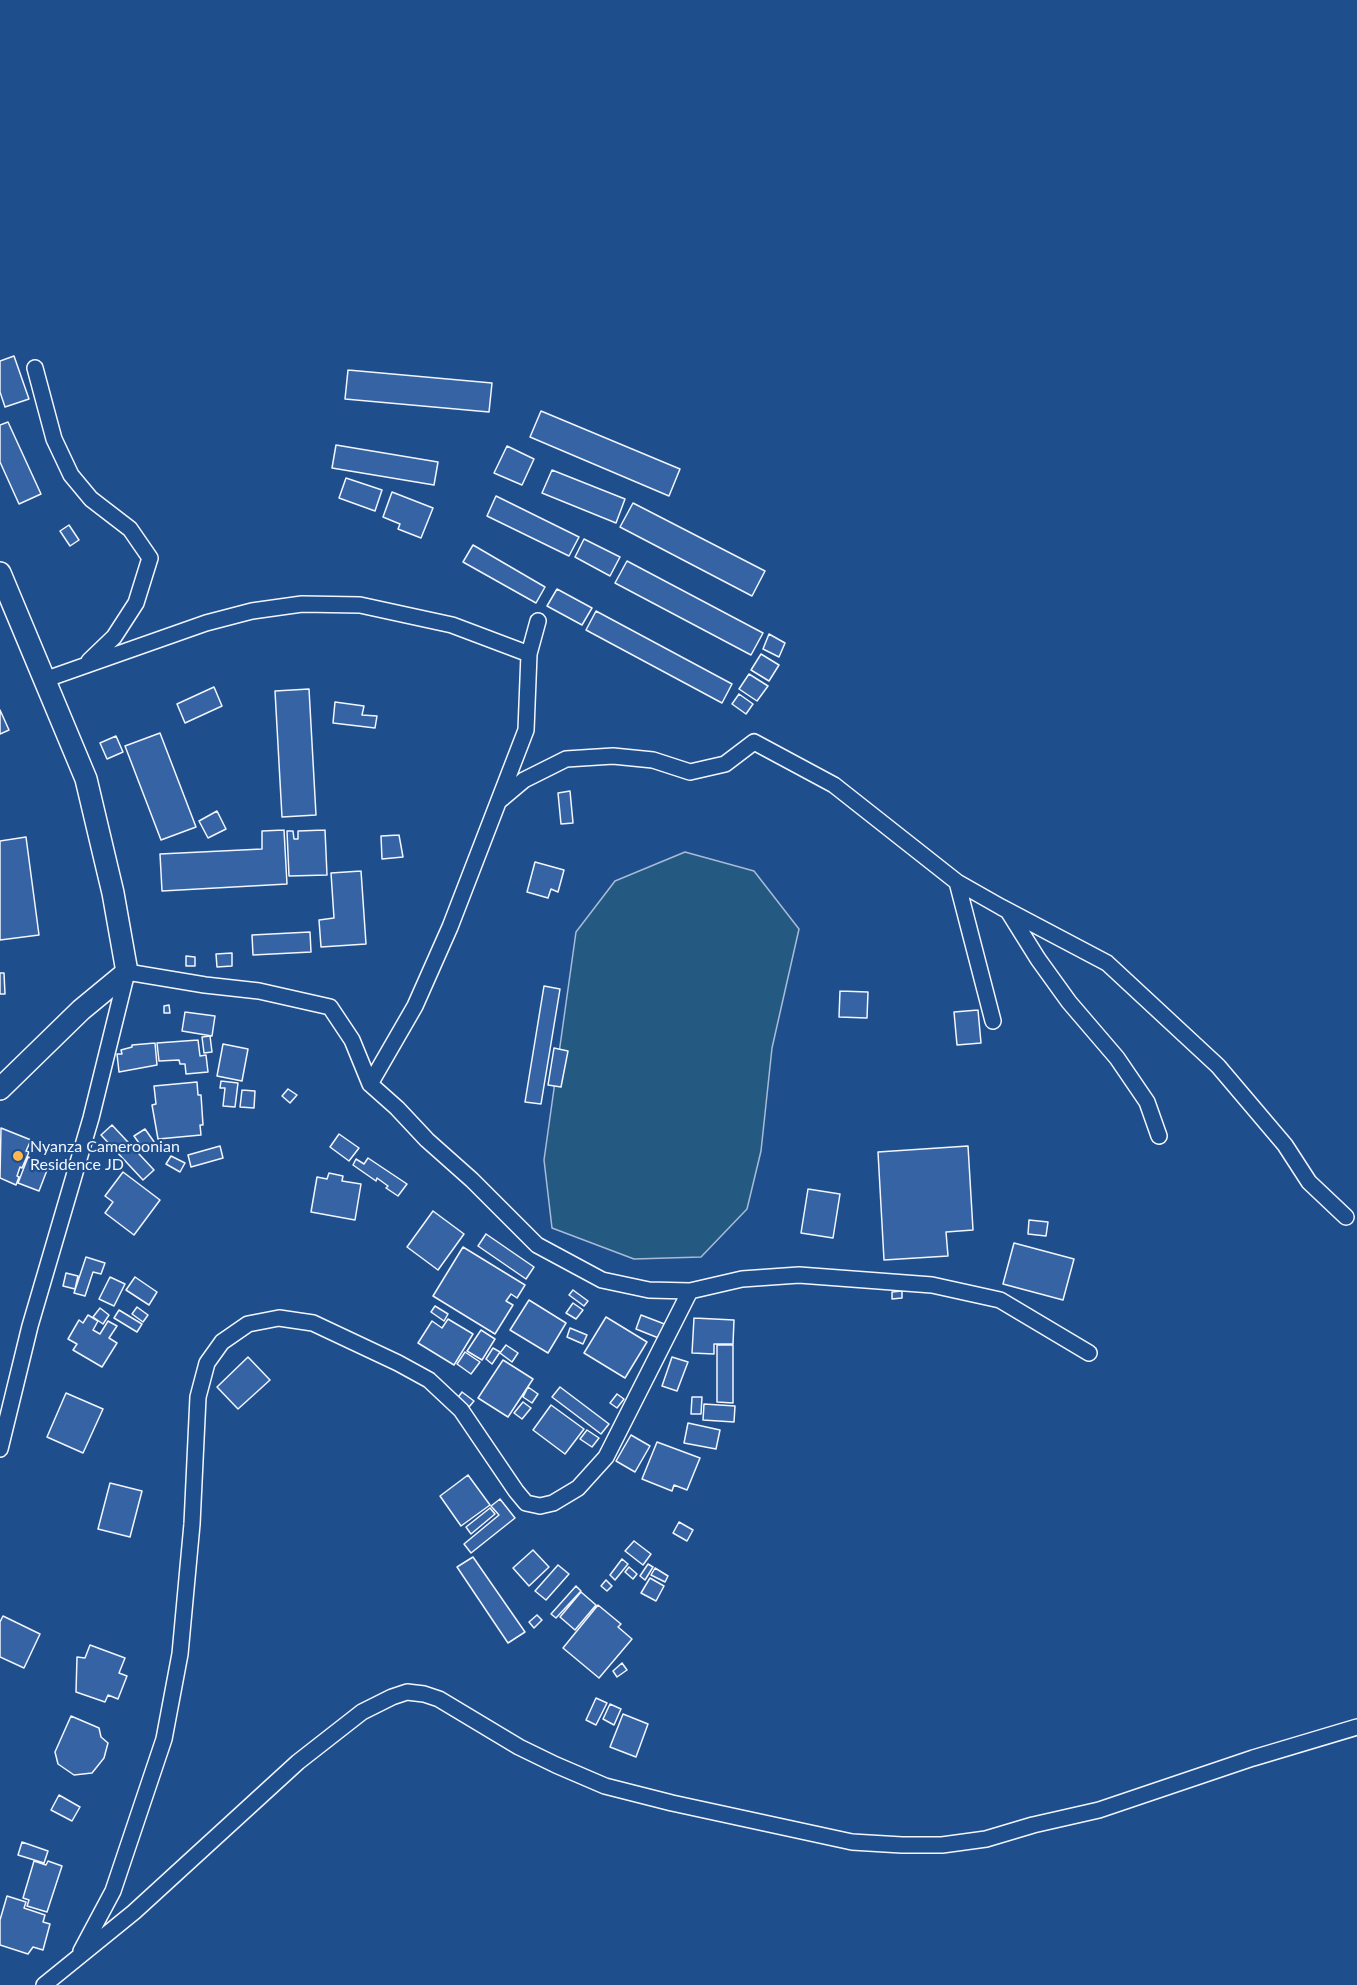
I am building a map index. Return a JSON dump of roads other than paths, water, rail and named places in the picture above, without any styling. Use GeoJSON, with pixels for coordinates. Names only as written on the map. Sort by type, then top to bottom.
{"type":"FeatureCollection","features":[{"type":"Feature","properties":{"kind":"main road"},"geometry":{"type":"LineString","coordinates":[[0,573],[86,779],[113,893],[127,972],[81,1010],[0,1089]]}},
{"type":"Feature","properties":{"kind":"street"},"geometry":{"type":"LineString","coordinates":[[35,368],[54,439],[71,475],[91,499],[130,528],[150,558],[136,603],[114,637],[85,665]]}},
{"type":"Feature","properties":{"kind":"street"},"geometry":{"type":"LineString","coordinates":[[44,680],[218,620],[252,611],[302,604],[360,605],[452,625],[529,654]]}},
{"type":"Feature","properties":{"kind":"street"},"geometry":{"type":"LineString","coordinates":[[370,1084],[415,1006],[450,927],[526,730],[529,654],[538,621]]}},
{"type":"Feature","properties":{"kind":"street"},"geometry":{"type":"LineString","coordinates":[[499,801],[524,780],[566,759],[613,756],[653,760],[690,772],[725,764],[754,742],[834,785],[957,882],[1107,963],[1218,1066],[1285,1145],[1308,1182],[1346,1217]]}},
{"type":"Feature","properties":{"kind":"street"},"geometry":{"type":"LineString","coordinates":[[957,882],[993,1021]]}},
{"type":"Feature","properties":{"kind":"street"},"geometry":{"type":"LineString","coordinates":[[1008,911],[1038,959],[1069,1002],[1118,1058],[1147,1102],[1159,1136]]}},
{"type":"Feature","properties":{"kind":"street"},"geometry":{"type":"LineString","coordinates":[[0,1449],[30,1326],[91,1118],[127,972],[259,991],[330,1007],[352,1040],[370,1084],[537,1245],[602,1281],[649,1290],[690,1291],[742,1279],[799,1275],[932,1285],[1000,1300],[1089,1353]]}},
{"type":"Feature","properties":{"kind":"street"},"geometry":{"type":"LineString","coordinates":[[78,1957],[113,1891],[164,1739],[180,1654],[192,1524],[198,1397],[207,1363],[222,1342],[248,1324],[279,1318],[313,1323],[398,1363],[429,1380],[461,1410],[516,1491],[526,1503],[540,1506],[553,1503],[578,1488],[606,1456],[690,1291]]}},
{"type":"Feature","properties":{"kind":"street"},"geometry":{"type":"LineString","coordinates":[[44,1985],[134,1912],[298,1762],[362,1712],[407,1692],[439,1699],[519,1747],[600,1785],[852,1842],[902,1845],[942,1845],[986,1839],[1033,1825],[1099,1810],[1253,1758],[1357,1727]]}},
{"type":"Feature","properties":{"kind":"place","name":"Nyanza Cameroonian Residence JD"},"geometry":{"type":"Point","coordinates":[18,1156]}}]}
